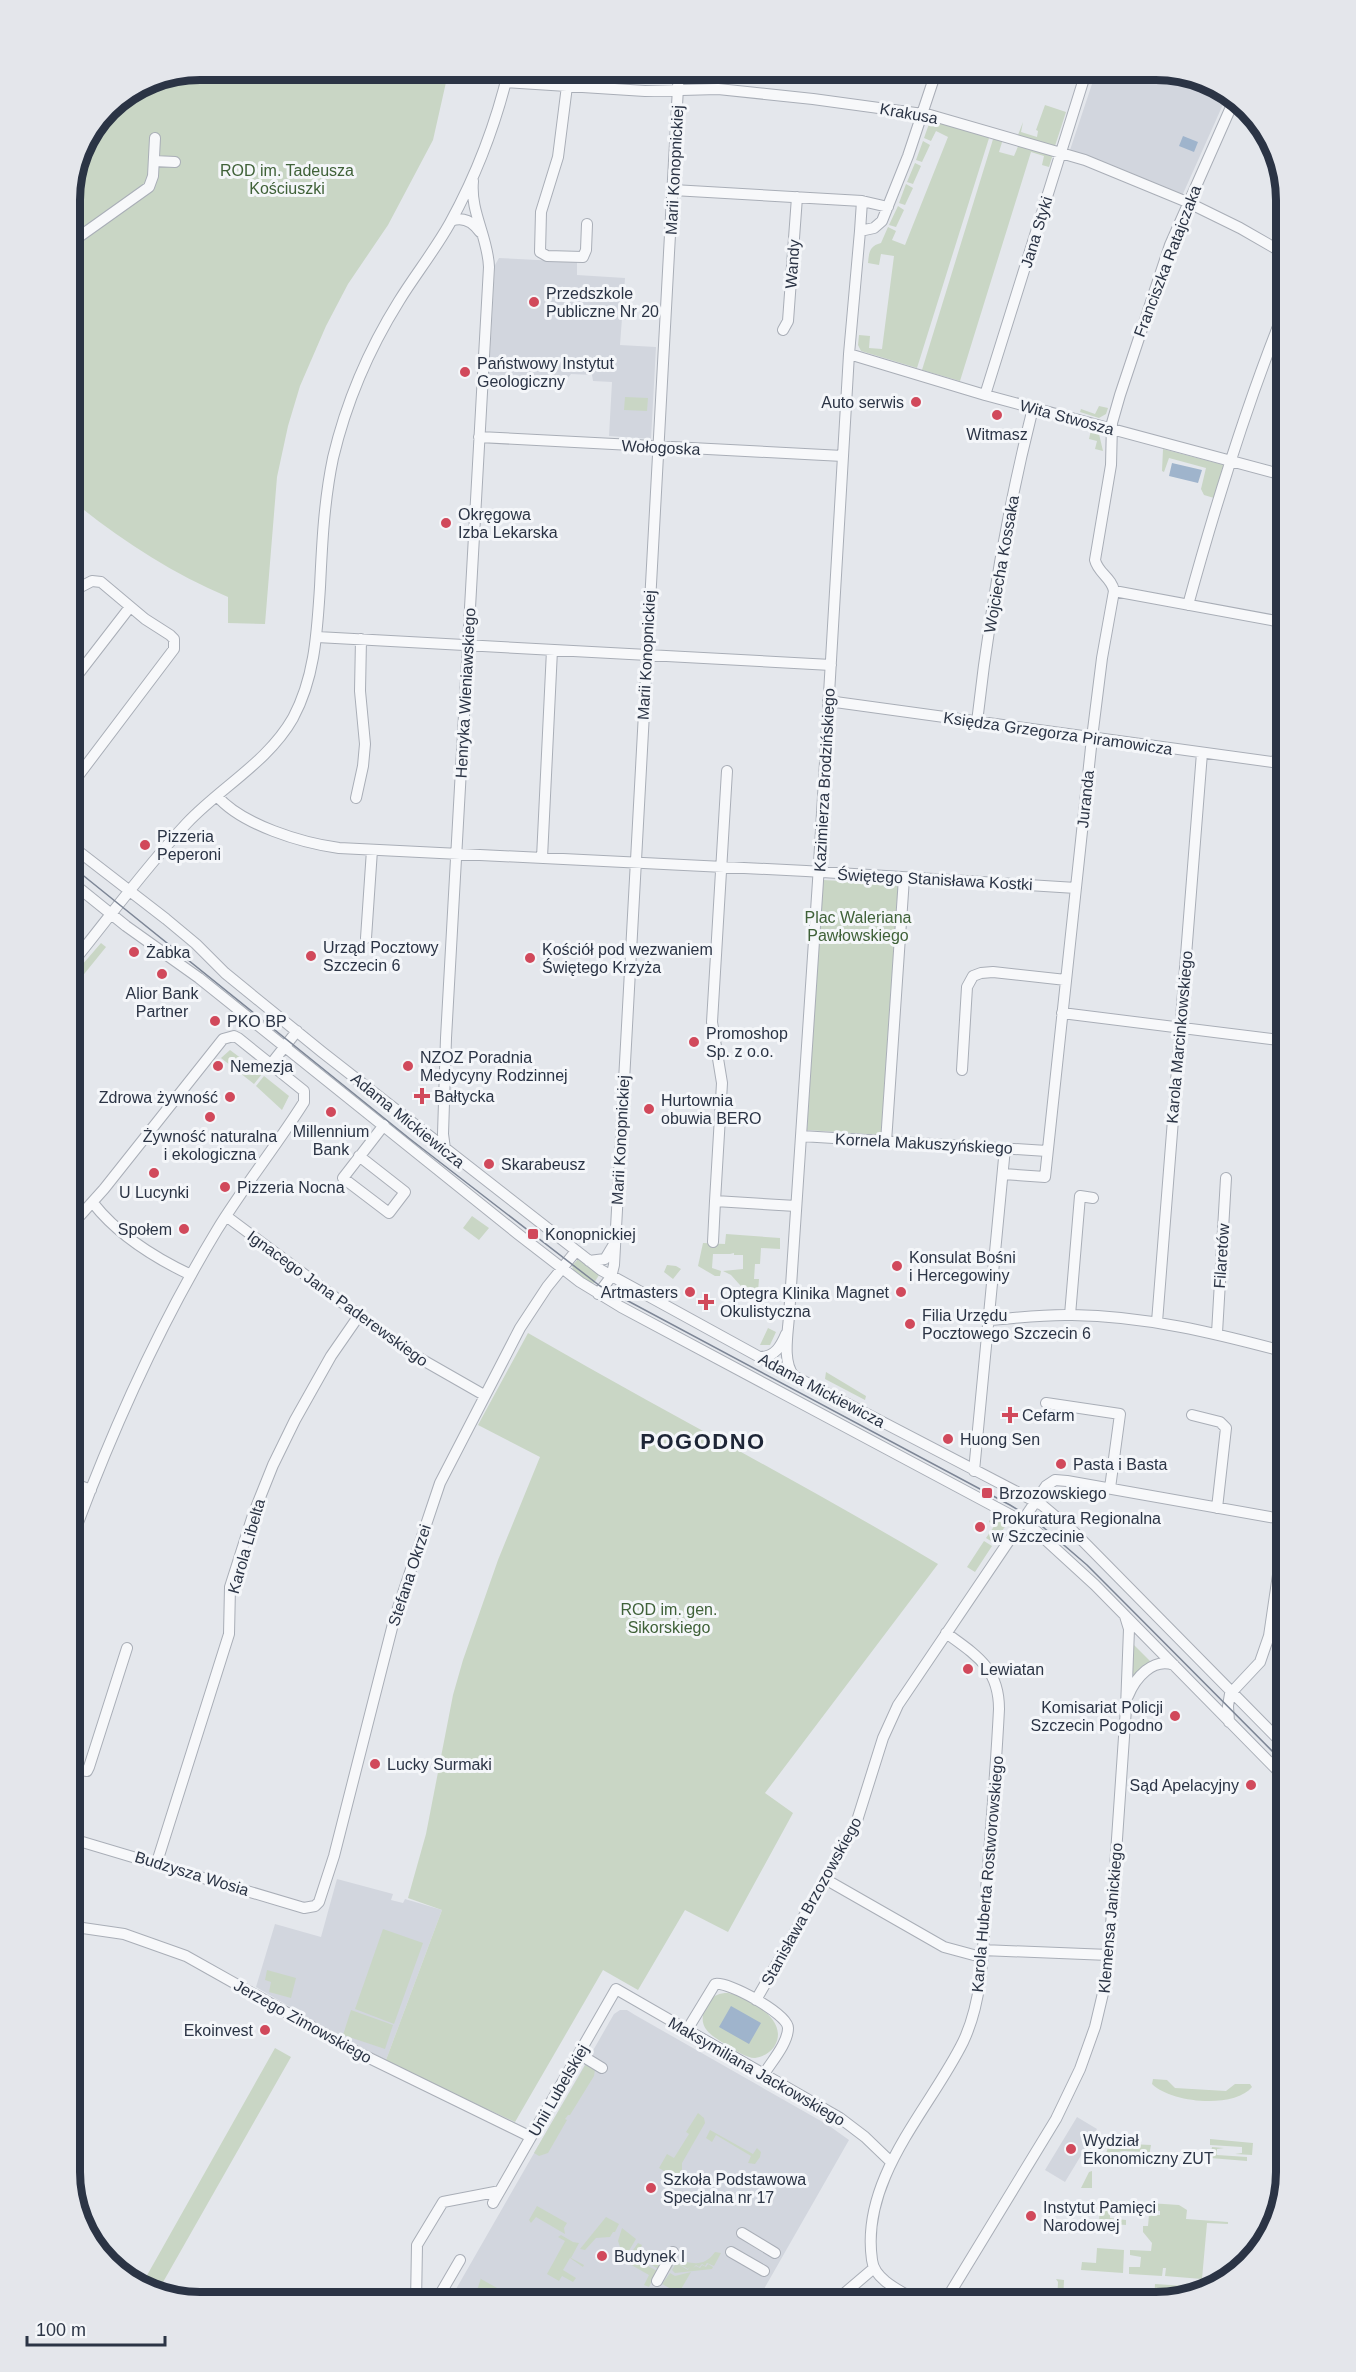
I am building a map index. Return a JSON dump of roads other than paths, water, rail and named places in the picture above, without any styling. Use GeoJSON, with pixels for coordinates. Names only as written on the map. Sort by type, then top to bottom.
{"type":"FeatureCollection","features":[{"type":"Feature","properties":{"kind":"street","name":"Marii Konopnickiej"},"geometry":{"type":"LineString","coordinates":[[611,1277],[614,1265],[634,862],[678,80]]}},
{"type":"Feature","properties":{"kind":"street"},"geometry":{"type":"LineString","coordinates":[[860,231],[878,225],[888,207],[934,80]]}},
{"type":"Feature","properties":{"kind":"street","name":"Jana Styki"},"geometry":{"type":"LineString","coordinates":[[986,395],[1084,80]]}},
{"type":"Feature","properties":{"kind":"street","name":"Krakusa"},"geometry":{"type":"LineString","coordinates":[[506,82],[645,91],[696,88],[737,91],[923,114],[1061,152],[1188,202],[1276,249]]}},
{"type":"Feature","properties":{"kind":"street"},"geometry":{"type":"LineString","coordinates":[[80,953],[183,828],[262,757],[287,727],[307,684],[317,637],[326,503],[332,463],[341,427],[356,386],[381,333],[451,220],[474,176],[491,132],[506,82]]}},
{"type":"Feature","properties":{"kind":"street"},"geometry":{"type":"LineString","coordinates":[[567,86],[558,157],[541,212],[540,252],[547,256],[583,257],[586,250],[587,224]]}},
{"type":"Feature","properties":{"kind":"street","name":"Franciszka Ratajczaka"},"geometry":{"type":"LineString","coordinates":[[1111,429],[1144,320],[1188,202],[1231,106]]}},
{"type":"Feature","properties":{"kind":"street"},"geometry":{"type":"LineString","coordinates":[[80,236],[146,190],[153,180],[155,138]]}},
{"type":"Feature","properties":{"kind":"street"},"geometry":{"type":"LineString","coordinates":[[154,161],[175,162]]}},
{"type":"Feature","properties":{"kind":"street","name":"Henryka Wieniawskiego"},"geometry":{"type":"LineString","coordinates":[[445,1149],[443,1134],[446,1038],[489,267],[484,237],[473,204],[474,176]]}},
{"type":"Feature","properties":{"kind":"street"},"geometry":{"type":"LineString","coordinates":[[673,190],[862,201],[888,207]]}},
{"type":"Feature","properties":{"kind":"street","name":"Wandy"},"geometry":{"type":"LineString","coordinates":[[783,330],[788,321],[797,197]]}},
{"type":"Feature","properties":{"kind":"street","name":"Kazimierza Brodzińskiego"},"geometry":{"type":"LineString","coordinates":[[794,1376],[788,1366],[788,1328],[849,354],[862,201]]}},
{"type":"Feature","properties":{"kind":"street"},"geometry":{"type":"LineString","coordinates":[[451,220],[459,218],[469,221],[484,237]]}},
{"type":"Feature","properties":{"kind":"street"},"geometry":{"type":"LineString","coordinates":[[1188,605],[1230,461],[1276,332]]}},
{"type":"Feature","properties":{"kind":"street","name":"Wita Stwosza"},"geometry":{"type":"LineString","coordinates":[[849,354],[986,395],[1276,473]]}},
{"type":"Feature","properties":{"kind":"street","name":"Wojciecha Kossaka"},"geometry":{"type":"LineString","coordinates":[[977,722],[987,640],[1004,537],[1033,408]]}},
{"type":"Feature","properties":{"kind":"street"},"geometry":{"type":"LineString","coordinates":[[1111,429],[1111,465],[1095,560],[1100,572],[1113,585],[1114,591],[1276,621]]}},
{"type":"Feature","properties":{"kind":"street","name":"Wołogoska"},"geometry":{"type":"LineString","coordinates":[[479,437],[843,456]]}},
{"type":"Feature","properties":{"kind":"street"},"geometry":{"type":"LineString","coordinates":[[80,588],[97,580],[174,639],[174,649],[80,773]]}},
{"type":"Feature","properties":{"kind":"street","name":"Juranda"},"geometry":{"type":"LineString","coordinates":[[1044,1177],[1092,738],[1102,658],[1114,591]]}},
{"type":"Feature","properties":{"kind":"street"},"geometry":{"type":"LineString","coordinates":[[80,672],[130,607]]}},
{"type":"Feature","properties":{"kind":"street"},"geometry":{"type":"LineString","coordinates":[[317,637],[831,664]]}},
{"type":"Feature","properties":{"kind":"street"},"geometry":{"type":"LineString","coordinates":[[356,798],[365,744],[360,691],[361,639]]}},
{"type":"Feature","properties":{"kind":"street"},"geometry":{"type":"LineString","coordinates":[[542,858],[552,650]]}},
{"type":"Feature","properties":{"kind":"street","name":"Księdza Grzegorza Piramowicza"},"geometry":{"type":"LineString","coordinates":[[828,701],[1276,763]]}},
{"type":"Feature","properties":{"kind":"street","name":"Karola Marcinkowskiego"},"geometry":{"type":"LineString","coordinates":[[1157,1322],[1202,753]]}},
{"type":"Feature","properties":{"kind":"street"},"geometry":{"type":"LineString","coordinates":[[713,1242],[722,1083],[712,1022],[727,771]]}},
{"type":"Feature","properties":{"kind":"street","name":"Świętego Stanisława Kostki"},"geometry":{"type":"LineString","coordinates":[[217,796],[225,806],[240,815],[288,836],[331,847],[1076,888]]}},
{"type":"Feature","properties":{"kind":"street"},"geometry":{"type":"LineString","coordinates":[[366,938],[372,850]]}},
{"type":"Feature","properties":{"kind":"street","name":"Adama Mickiewicza"},"geometry":{"type":"LineString","coordinates":[[80,852],[131,890],[196,944],[225,973],[297,1031],[611,1277],[974,1471],[1036,1501],[1071,1529],[1276,1737]]}},
{"type":"Feature","properties":{"kind":"street"},"geometry":{"type":"LineString","coordinates":[[886,1142],[904,878]]}},
{"type":"Feature","properties":{"kind":"street","name":"Adama Mickiewicza"},"geometry":{"type":"LineString","coordinates":[[80,889],[199,978],[284,1048],[598,1294],[1022,1521],[1077,1568],[1121,1610],[1276,1769]]}},
{"type":"Feature","properties":{"kind":"street"},"geometry":{"type":"LineString","coordinates":[[962,1070],[967,987],[973,976],[978,973],[993,972],[1066,980]]}},
{"type":"Feature","properties":{"kind":"street"},"geometry":{"type":"LineString","coordinates":[[1062,1013],[1276,1039]]}},
{"type":"Feature","properties":{"kind":"street"},"geometry":{"type":"LineString","coordinates":[[271,1064],[297,1031]]}},
{"type":"Feature","properties":{"kind":"street"},"geometry":{"type":"LineString","coordinates":[[80,1217],[219,1042],[227,1037],[238,1038],[304,1091],[306,1096],[301,1107],[226,1216],[191,1275],[129,1399],[80,1518]]}},
{"type":"Feature","properties":{"kind":"street"},"geometry":{"type":"LineString","coordinates":[[359,1156],[405,1192],[389,1213],[343,1178],[359,1156],[384,1125]]}},
{"type":"Feature","properties":{"kind":"street","name":"Kornela Makuszyńskiego"},"geometry":{"type":"LineString","coordinates":[[801,1136],[1047,1151]]}},
{"type":"Feature","properties":{"kind":"street"},"geometry":{"type":"LineString","coordinates":[[974,1471],[1005,1148]]}},
{"type":"Feature","properties":{"kind":"street","name":"Kornela Makuszyńskiego"},"geometry":{"type":"LineString","coordinates":[[1003,1174],[1044,1177]]}},
{"type":"Feature","properties":{"kind":"street","name":"Filaretów"},"geometry":{"type":"LineString","coordinates":[[1217,1333],[1226,1178]]}},
{"type":"Feature","properties":{"kind":"street"},"geometry":{"type":"LineString","coordinates":[[1070,1315],[1080,1196],[1093,1198]]}},
{"type":"Feature","properties":{"kind":"street"},"geometry":{"type":"LineString","coordinates":[[716,1201],[796,1206]]}},
{"type":"Feature","properties":{"kind":"street"},"geometry":{"type":"LineString","coordinates":[[93,1203],[142,1247],[191,1275]]}},
{"type":"Feature","properties":{"kind":"street","name":"Ignacego Jana Paderewskiego"},"geometry":{"type":"LineString","coordinates":[[226,1216],[358,1317],[421,1360],[484,1395]]}},
{"type":"Feature","properties":{"kind":"street"},"geometry":{"type":"LineString","coordinates":[[589,1261],[604,1259],[615,1241]]}},
{"type":"Feature","properties":{"kind":"street"},"geometry":{"type":"LineString","coordinates":[[562,1268],[576,1251]]}},
{"type":"Feature","properties":{"kind":"street","name":"Stefana Okrzei"},"geometry":{"type":"LineString","coordinates":[[315,1906],[326,1884],[389,1640],[410,1569],[442,1477],[520,1328],[562,1268]]}},
{"type":"Feature","properties":{"kind":"street"},"geometry":{"type":"LineString","coordinates":[[598,1294],[611,1277]]}},
{"type":"Feature","properties":{"kind":"street"},"geometry":{"type":"LineString","coordinates":[[989,1320],[1070,1315],[1157,1322],[1217,1333],[1276,1349]]}},
{"type":"Feature","properties":{"kind":"street","name":"Karola Libelta"},"geometry":{"type":"LineString","coordinates":[[157,1862],[229,1634],[230,1587],[257,1504],[302,1405],[331,1356],[358,1317]]}},
{"type":"Feature","properties":{"kind":"street","name":"Kazimierza Brodzińskiego"},"geometry":{"type":"LineString","coordinates":[[760,1357],[767,1357],[775,1353],[788,1328]]}},
{"type":"Feature","properties":{"kind":"street"},"geometry":{"type":"LineString","coordinates":[[1046,1403],[1120,1414],[1110,1488]]}},
{"type":"Feature","properties":{"kind":"street"},"geometry":{"type":"LineString","coordinates":[[1192,1416],[1220,1422],[1227,1428],[1217,1508]]}},
{"type":"Feature","properties":{"kind":"street"},"geometry":{"type":"LineString","coordinates":[[1022,1521],[1045,1487],[1055,1480],[1276,1519]]}},
{"type":"Feature","properties":{"kind":"street"},"geometry":{"type":"LineString","coordinates":[[80,1486],[91,1490]]}},
{"type":"Feature","properties":{"kind":"street","name":"Stanisława Brzozowskiego"},"geometry":{"type":"LineString","coordinates":[[756,2000],[855,1827],[880,1747],[893,1715],[1022,1521]]}},
{"type":"Feature","properties":{"kind":"street"},"geometry":{"type":"LineString","coordinates":[[1229,1722],[1228,1706],[1231,1692],[1257,1666],[1268,1644],[1276,1589]]}},
{"type":"Feature","properties":{"kind":"street","name":"Klemensa Janickiego"},"geometry":{"type":"LineString","coordinates":[[951,2292],[1045,2138],[1074,2084],[1099,2011],[1109,1955],[1126,1708],[1129,1629],[1121,1610]]}},
{"type":"Feature","properties":{"kind":"street","name":"Karola Huberta Rostworowskiego"},"geometry":{"type":"LineString","coordinates":[[874,2268],[871,2251],[873,2222],[884,2180],[891,2162],[964,2040],[977,1998],[999,1724],[998,1691],[988,1668],[946,1633]]}},
{"type":"Feature","properties":{"kind":"street"},"geometry":{"type":"LineString","coordinates":[[80,1770],[87,1771],[89,1767],[127,1648]]}},
{"type":"Feature","properties":{"kind":"street","name":"Klemensa Janickiego"},"geometry":{"type":"LineString","coordinates":[[1126,1708],[1132,1688],[1151,1666],[1164,1662],[1176,1667]]}},
{"type":"Feature","properties":{"kind":"street","name":"Budzysza Wosia"},"geometry":{"type":"LineString","coordinates":[[80,1841],[157,1862],[304,1908],[315,1906]]}},
{"type":"Feature","properties":{"kind":"street"},"geometry":{"type":"LineString","coordinates":[[825,1879],[944,1947],[982,1953],[1109,1955]]}},
{"type":"Feature","properties":{"kind":"street","name":"Jerzego Zimowskiego"},"geometry":{"type":"LineString","coordinates":[[80,1928],[124,1934],[186,1956],[355,2051],[531,2138]]}},
{"type":"Feature","properties":{"kind":"street"},"geometry":{"type":"LineString","coordinates":[[687,2030],[715,1984],[726,1985],[756,2000],[784,2017],[788,2025],[787,2036],[764,2074]]}},
{"type":"Feature","properties":{"kind":"street","name":"Maksymiliana Jackowskiego"},"geometry":{"type":"LineString","coordinates":[[616,1989],[850,2125],[891,2162]]}},
{"type":"Feature","properties":{"kind":"street","name":"Unii Lubelskiej"},"geometry":{"type":"LineString","coordinates":[[493,2203],[616,1989]]}},
{"type":"Feature","properties":{"kind":"street"},"geometry":{"type":"LineString","coordinates":[[579,2054],[602,2068]]}},
{"type":"Feature","properties":{"kind":"street"},"geometry":{"type":"LineString","coordinates":[[416,2292],[417,2245],[442,2202],[500,2191]]}},
{"type":"Feature","properties":{"kind":"street"},"geometry":{"type":"LineString","coordinates":[[742,2233],[775,2253]]}},
{"type":"Feature","properties":{"kind":"street"},"geometry":{"type":"LineString","coordinates":[[657,2281],[673,2252]]}},
{"type":"Feature","properties":{"kind":"street"},"geometry":{"type":"LineString","coordinates":[[731,2252],[764,2271]]}},
{"type":"Feature","properties":{"kind":"street"},"geometry":{"type":"LineString","coordinates":[[441,2292],[460,2260]]}},
{"type":"Feature","properties":{"kind":"street"},"geometry":{"type":"LineString","coordinates":[[846,2292],[874,2268],[885,2280],[904,2292]]}},
{"type":"Feature","properties":{"kind":"water"},"geometry":{"type":"Polygon","coordinates":[[[1183,136],[1198,142],[1194,152],[1179,146],[1183,136]]]}},
{"type":"Feature","properties":{"kind":"water"},"geometry":{"type":"Polygon","coordinates":[[[1172,463],[1202,470],[1198,483],[1169,476],[1172,463]]]}},
{"type":"Feature","properties":{"kind":"water"},"geometry":{"type":"Polygon","coordinates":[[[731,2006],[761,2023],[749,2044],[719,2027],[731,2006]]]}},
{"type":"Feature","properties":{"kind":"tram line"},"geometry":{"type":"LineString","coordinates":[[80,873],[410,1139],[600,1286],[1036,1521],[1087,1565],[1276,1755]]}},
{"type":"Feature","properties":{"kind":"place","name":"Przedszkole Publiczne Nr 20"},"geometry":{"type":"Point","coordinates":[534,302]}},
{"type":"Feature","properties":{"kind":"place","name":"Państwowy Instytut Geologiczny"},"geometry":{"type":"Point","coordinates":[465,372]}},
{"type":"Feature","properties":{"kind":"place","name":"Auto serwis"},"geometry":{"type":"Point","coordinates":[916,402]}},
{"type":"Feature","properties":{"kind":"place","name":"Witmasz"},"geometry":{"type":"Point","coordinates":[997,415]}},
{"type":"Feature","properties":{"kind":"place","name":"Okręgowa Izba Lekarska"},"geometry":{"type":"Point","coordinates":[446,523]}},
{"type":"Feature","properties":{"kind":"place","name":"Pizzeria Peperoni"},"geometry":{"type":"Point","coordinates":[145,845]}},
{"type":"Feature","properties":{"kind":"place","name":"Żabka"},"geometry":{"type":"Point","coordinates":[134,952]}},
{"type":"Feature","properties":{"kind":"place","name":"Urząd Pocztowy Szczecin 6"},"geometry":{"type":"Point","coordinates":[311,956]}},
{"type":"Feature","properties":{"kind":"place","name":"Kościół pod wezwaniem Świętego Krzyża"},"geometry":{"type":"Point","coordinates":[530,958]}},
{"type":"Feature","properties":{"kind":"place","name":"Alior Bank Partner"},"geometry":{"type":"Point","coordinates":[162,974]}},
{"type":"Feature","properties":{"kind":"place","name":"PKO BP"},"geometry":{"type":"Point","coordinates":[215,1021]}},
{"type":"Feature","properties":{"kind":"place","name":"Promoshop Sp. z o.o."},"geometry":{"type":"Point","coordinates":[694,1042]}},
{"type":"Feature","properties":{"kind":"place","name":"Nemezja"},"geometry":{"type":"Point","coordinates":[218,1066]}},
{"type":"Feature","properties":{"kind":"place","name":"NZOZ Poradnia Medycyny Rodzinnej"},"geometry":{"type":"Point","coordinates":[408,1066]}},
{"type":"Feature","properties":{"kind":"place","name":"Bałtycka"},"geometry":{"type":"Point","coordinates":[422,1096]}},
{"type":"Feature","properties":{"kind":"place","name":"Zdrowa żywność"},"geometry":{"type":"Point","coordinates":[230,1097]}},
{"type":"Feature","properties":{"kind":"place","name":"Hurtownia obuwia BERO"},"geometry":{"type":"Point","coordinates":[649,1109]}},
{"type":"Feature","properties":{"kind":"place","name":"Millennium Bank"},"geometry":{"type":"Point","coordinates":[331,1112]}},
{"type":"Feature","properties":{"kind":"place","name":"Żywność naturalna i ekologiczna"},"geometry":{"type":"Point","coordinates":[210,1117]}},
{"type":"Feature","properties":{"kind":"place","name":"Skarabeusz"},"geometry":{"type":"Point","coordinates":[489,1164]}},
{"type":"Feature","properties":{"kind":"place","name":"U Lucynki"},"geometry":{"type":"Point","coordinates":[154,1173]}},
{"type":"Feature","properties":{"kind":"place","name":"Pizzeria Nocna"},"geometry":{"type":"Point","coordinates":[225,1187]}},
{"type":"Feature","properties":{"kind":"place","name":"Społem"},"geometry":{"type":"Point","coordinates":[184,1229]}},
{"type":"Feature","properties":{"kind":"place","name":"Konopnickiej"},"geometry":{"type":"Point","coordinates":[533,1234]}},
{"type":"Feature","properties":{"kind":"place","name":"Konsulat Bośni i Hercegowiny"},"geometry":{"type":"Point","coordinates":[897,1266]}},
{"type":"Feature","properties":{"kind":"place","name":"Artmasters"},"geometry":{"type":"Point","coordinates":[690,1292]}},
{"type":"Feature","properties":{"kind":"place","name":"Magnet"},"geometry":{"type":"Point","coordinates":[901,1292]}},
{"type":"Feature","properties":{"kind":"place","name":"Optegra Klinika Okulistyczna"},"geometry":{"type":"Point","coordinates":[706,1302]}},
{"type":"Feature","properties":{"kind":"place","name":"Filia Urzędu Pocztowego Szczecin 6"},"geometry":{"type":"Point","coordinates":[910,1324]}},
{"type":"Feature","properties":{"kind":"place","name":"Cefarm"},"geometry":{"type":"Point","coordinates":[1010,1415]}},
{"type":"Feature","properties":{"kind":"place","name":"Huong Sen"},"geometry":{"type":"Point","coordinates":[948,1439]}},
{"type":"Feature","properties":{"kind":"place","name":"Pasta i Basta"},"geometry":{"type":"Point","coordinates":[1061,1464]}},
{"type":"Feature","properties":{"kind":"place","name":"Brzozowskiego"},"geometry":{"type":"Point","coordinates":[987,1493]}},
{"type":"Feature","properties":{"kind":"place","name":"Prokuratura Regionalna w Szczecinie"},"geometry":{"type":"Point","coordinates":[980,1527]}},
{"type":"Feature","properties":{"kind":"place","name":"Lewiatan"},"geometry":{"type":"Point","coordinates":[968,1669]}},
{"type":"Feature","properties":{"kind":"place","name":"Komisariat Policji Szczecin Pogodno"},"geometry":{"type":"Point","coordinates":[1175,1716]}},
{"type":"Feature","properties":{"kind":"place","name":"Lucky Surmaki"},"geometry":{"type":"Point","coordinates":[375,1764]}},
{"type":"Feature","properties":{"kind":"place","name":"Sąd Apelacyjny"},"geometry":{"type":"Point","coordinates":[1251,1785]}},
{"type":"Feature","properties":{"kind":"place","name":"Ekoinvest"},"geometry":{"type":"Point","coordinates":[265,2030]}},
{"type":"Feature","properties":{"kind":"place","name":"Wydział Ekonomiczny ZUT"},"geometry":{"type":"Point","coordinates":[1071,2149]}},
{"type":"Feature","properties":{"kind":"place","name":"Szkoła Podstawowa Specjalna nr 17"},"geometry":{"type":"Point","coordinates":[651,2188]}},
{"type":"Feature","properties":{"kind":"place","name":"Instytut Pamięci Narodowej"},"geometry":{"type":"Point","coordinates":[1031,2216]}},
{"type":"Feature","properties":{"kind":"place","name":"Budynek I"},"geometry":{"type":"Point","coordinates":[602,2256]}},
{"type":"Feature","properties":{"kind":"district","name":"POGODNO"},"geometry":{"type":"Point","coordinates":[703,1441]}},
{"type":"Feature","properties":{"kind":"park label","name":"ROD im. Tadeusza Kościuszki"},"geometry":{"type":"Point","coordinates":[287,179]}},
{"type":"Feature","properties":{"kind":"park label","name":"Plac Waleriana Pawłowskiego"},"geometry":{"type":"Point","coordinates":[858,926]}},
{"type":"Feature","properties":{"kind":"park label","name":"ROD im. gen. Sikorskiego"},"geometry":{"type":"Point","coordinates":[669,1618]}}]}
